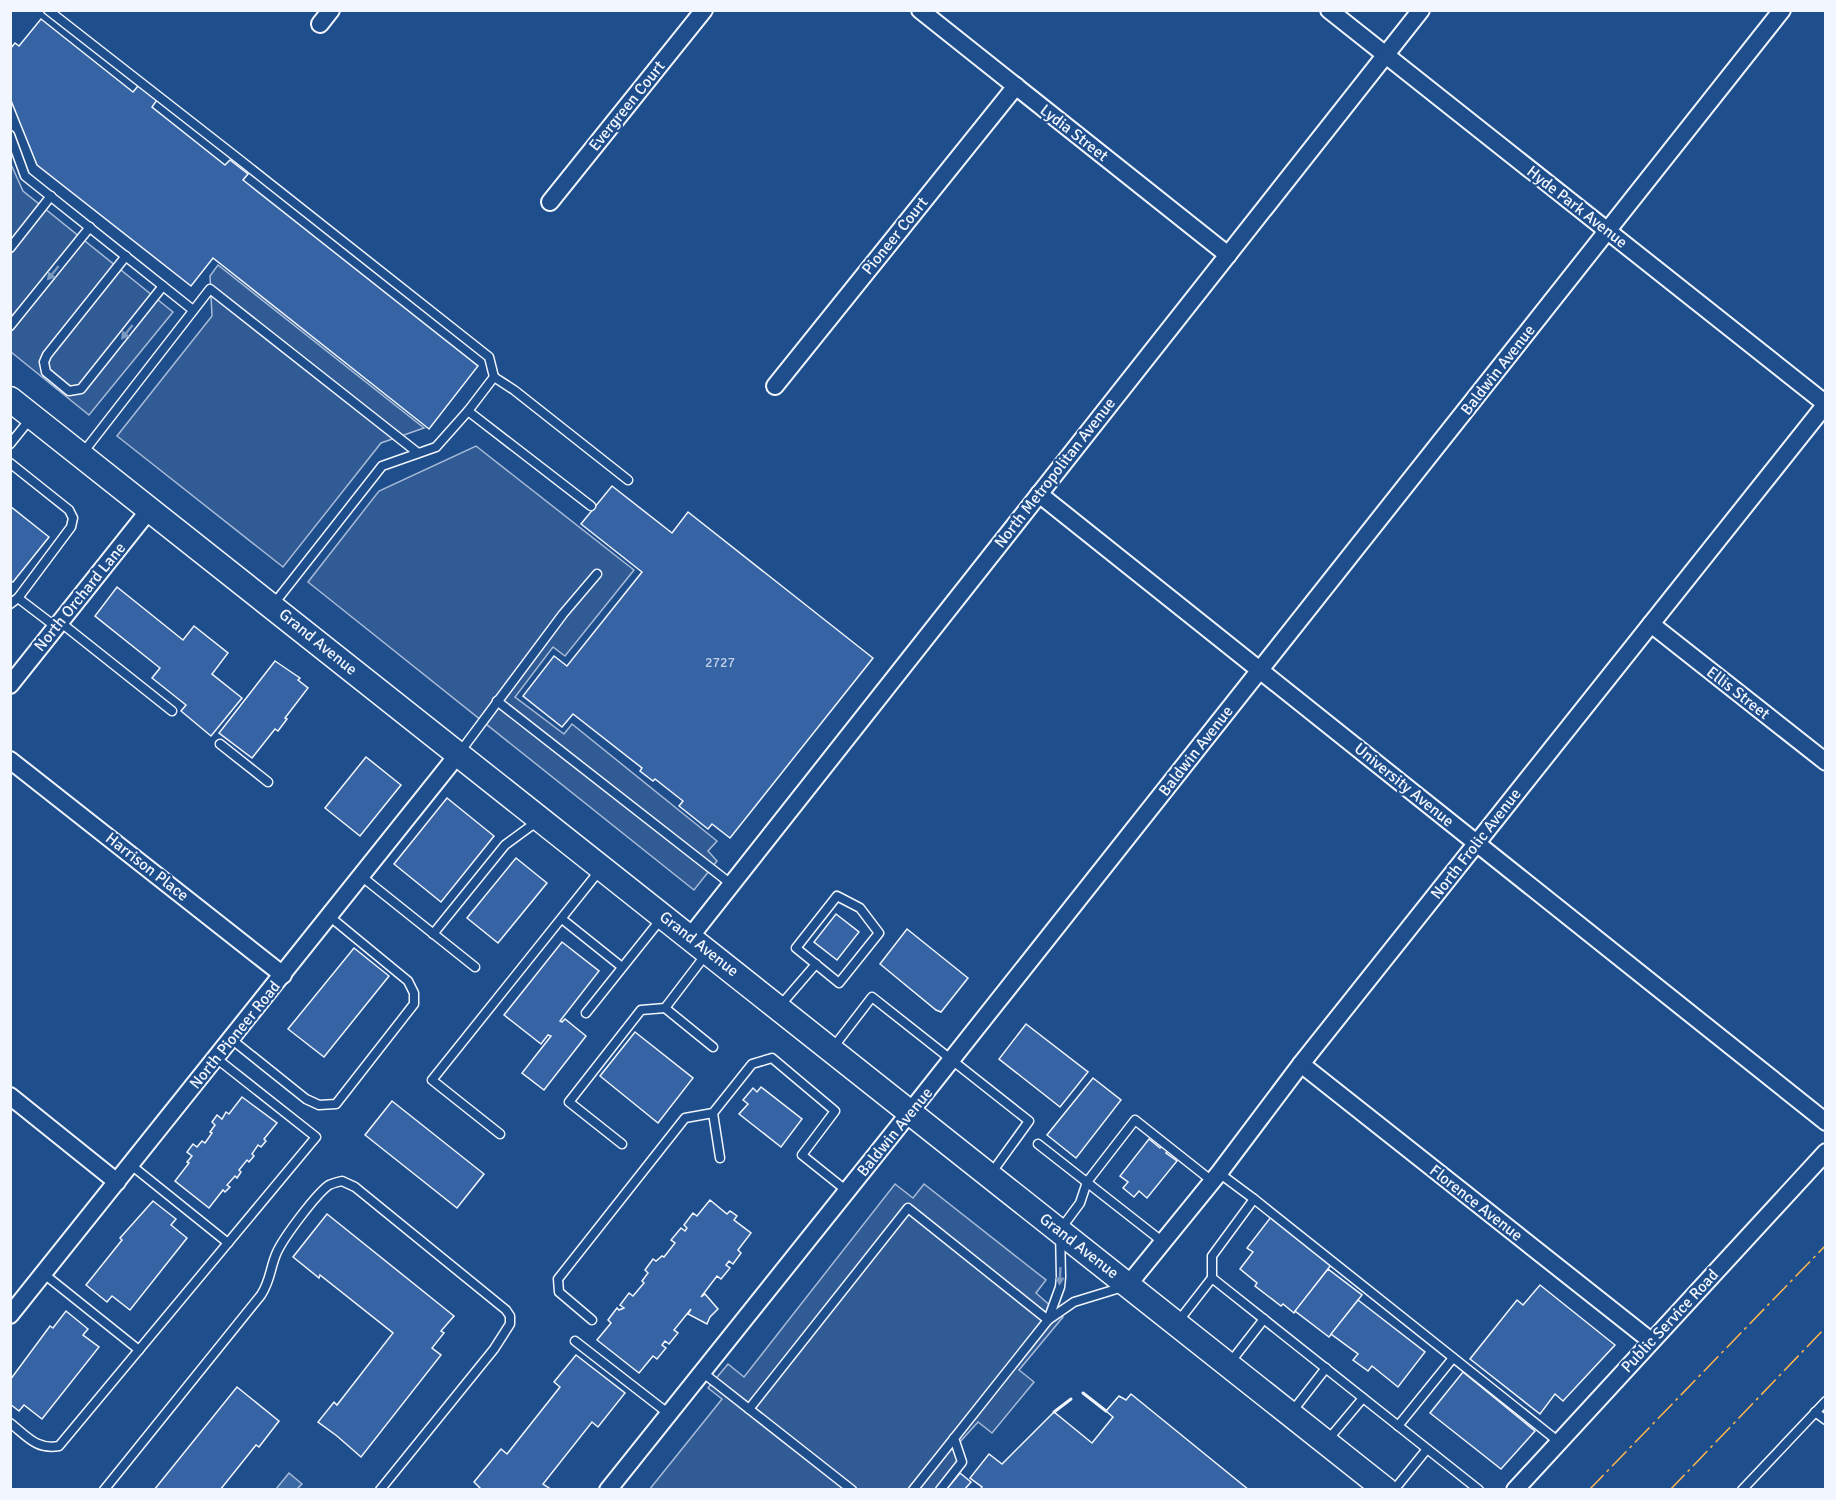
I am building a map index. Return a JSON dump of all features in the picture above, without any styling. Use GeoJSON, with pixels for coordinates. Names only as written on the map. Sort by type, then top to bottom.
{"type":"FeatureCollection","features":[{"type":"Feature","properties":{"kind":"main road","name":"Grand Avenue"},"geometry":{"type":"LineString","coordinates":[[10,399],[273,605],[1386,1490]]}},
{"type":"Feature","properties":{"kind":"street"},"geometry":{"type":"LineString","coordinates":[[320,24],[331,10]]}},
{"type":"Feature","properties":{"kind":"street","name":"Evergreen Court"},"geometry":{"type":"LineString","coordinates":[[550,202],[704,10]]}},
{"type":"Feature","properties":{"kind":"street","name":"Lydia Street"},"geometry":{"type":"LineString","coordinates":[[920,10],[1228,255]]}},
{"type":"Feature","properties":{"kind":"street","name":"Hyde Park Avenue"},"geometry":{"type":"LineString","coordinates":[[1329,10],[1826,404]]}},
{"type":"Feature","properties":{"kind":"street","name":"North Metropolitan Avenue"},"geometry":{"type":"LineString","coordinates":[[699,944],[730,884],[1421,10]]}},
{"type":"Feature","properties":{"kind":"street","name":"Baldwin Avenue"},"geometry":{"type":"LineString","coordinates":[[608,1490],[952,1060],[1782,10]]}},
{"type":"Feature","properties":{"kind":"street","name":"Pioneer Court"},"geometry":{"type":"LineString","coordinates":[[775,386],[1016,86]]}},
{"type":"Feature","properties":{"kind":"street","name":"North Frolic Avenue"},"geometry":{"type":"LineString","coordinates":[[1128,1285],[1216,1177],[1301,1064],[1826,404]]}},
{"type":"Feature","properties":{"kind":"street","name":"University Avenue"},"geometry":{"type":"LineString","coordinates":[[1038,494],[1826,1122]]}},
{"type":"Feature","properties":{"kind":"street","name":"North Orchard Lane"},"geometry":{"type":"LineString","coordinates":[[10,685],[150,509]]}},
{"type":"Feature","properties":{"kind":"street","name":"Ellis Street"},"geometry":{"type":"LineString","coordinates":[[1651,624],[1826,762]]}},
{"type":"Feature","properties":{"kind":"street","name":"North Pioneer Road"},"geometry":{"type":"LineString","coordinates":[[10,1315],[459,753]]}},
{"type":"Feature","properties":{"kind":"street","name":"Harrison Place"},"geometry":{"type":"LineString","coordinates":[[10,760],[283,975]]}},
{"type":"Feature","properties":{"kind":"street","name":"Florence Avenue"},"geometry":{"type":"LineString","coordinates":[[1301,1064],[1651,1341]]}},
{"type":"Feature","properties":{"kind":"street"},"geometry":{"type":"LineString","coordinates":[[10,1096],[117,1182]]}},
{"type":"Feature","properties":{"kind":"street","name":"Public Service Road"},"geometry":{"type":"LineString","coordinates":[[1515,1490],[1826,1152]]}},
{"type":"Feature","properties":{"kind":"lane"},"geometry":{"type":"LineString","coordinates":[[48,10],[489,357],[494,377],[514,390],[628,480]]}},
{"type":"Feature","properties":{"kind":"lane"},"geometry":{"type":"LineString","coordinates":[[10,135],[25,176],[193,310]]}},
{"type":"Feature","properties":{"kind":"lane"},"geometry":{"type":"LineString","coordinates":[[10,165],[18,155]]}},
{"type":"Feature","properties":{"kind":"lane"},"geometry":{"type":"LineString","coordinates":[[10,248],[51,196]]}},
{"type":"Feature","properties":{"kind":"lane"},"geometry":{"type":"LineString","coordinates":[[10,326],[90,227]]}},
{"type":"Feature","properties":{"kind":"lane"},"geometry":{"type":"LineString","coordinates":[[126,256],[47,355],[44,362],[46,372],[69,391],[81,389],[163,286]]}},
{"type":"Feature","properties":{"kind":"lane"},"geometry":{"type":"LineString","coordinates":[[82,455],[210,289],[418,453]]}},
{"type":"Feature","properties":{"kind":"lane"},"geometry":{"type":"LineString","coordinates":[[273,605],[382,466],[436,447],[494,377]]}},
{"type":"Feature","properties":{"kind":"lane"},"geometry":{"type":"LineString","coordinates":[[468,411],[591,506]]}},
{"type":"Feature","properties":{"kind":"lane"},"geometry":{"type":"LineString","coordinates":[[10,444],[32,416]]}},
{"type":"Feature","properties":{"kind":"lane"},"geometry":{"type":"LineString","coordinates":[[12,468],[69,510],[73,518],[71,527],[13,602],[58,625],[172,711]]}},
{"type":"Feature","properties":{"kind":"lane"},"geometry":{"type":"LineString","coordinates":[[459,753],[563,614],[597,574]]}},
{"type":"Feature","properties":{"kind":"lane"},"geometry":{"type":"LineString","coordinates":[[497,701],[730,884]]}},
{"type":"Feature","properties":{"kind":"lane"},"geometry":{"type":"LineString","coordinates":[[220,744],[268,782]]}},
{"type":"Feature","properties":{"kind":"lane"},"geometry":{"type":"LineString","coordinates":[[433,934],[505,845],[541,819]]}},
{"type":"Feature","properties":{"kind":"lane"},"geometry":{"type":"LineString","coordinates":[[500,1134],[432,1080],[602,868]]}},
{"type":"Feature","properties":{"kind":"lane"},"geometry":{"type":"LineString","coordinates":[[361,876],[475,967]]}},
{"type":"Feature","properties":{"kind":"lane"},"geometry":{"type":"LineString","coordinates":[[837,896],[860,908],[879,933],[839,983],[816,964],[796,948],[837,896]]}},
{"type":"Feature","properties":{"kind":"lane"},"geometry":{"type":"LineString","coordinates":[[231,1039],[306,1099],[319,1105],[336,1104],[414,1004],[414,993],[408,981],[329,916]]}},
{"type":"Feature","properties":{"kind":"lane"},"geometry":{"type":"LineString","coordinates":[[586,1013],[663,916]]}},
{"type":"Feature","properties":{"kind":"lane"},"geometry":{"type":"LineString","coordinates":[[562,919],[622,967]]}},
{"type":"Feature","properties":{"kind":"lane"},"geometry":{"type":"LineString","coordinates":[[665,1008],[699,944]]}},
{"type":"Feature","properties":{"kind":"lane"},"geometry":{"type":"LineString","coordinates":[[779,1008],[816,964]]}},
{"type":"Feature","properties":{"kind":"lane"},"geometry":{"type":"LineString","coordinates":[[831,1049],[873,998],[1029,1121],[990,1175]]}},
{"type":"Feature","properties":{"kind":"lane"},"geometry":{"type":"LineString","coordinates":[[622,1144],[568,1102],[641,1010],[665,1008],[714,1047]]}},
{"type":"Feature","properties":{"kind":"lane"},"geometry":{"type":"LineString","coordinates":[[10,1423],[38,1445],[47,1448],[59,1446],[316,1137],[216,1058]]}},
{"type":"Feature","properties":{"kind":"lane"},"geometry":{"type":"LineString","coordinates":[[592,1320],[559,1292],[558,1279],[684,1118],[713,1113],[752,1064],[772,1058],[835,1111],[802,1155],[847,1191]]}},
{"type":"Feature","properties":{"kind":"lane"},"geometry":{"type":"LineString","coordinates":[[713,1113],[720,1158]]}},
{"type":"Feature","properties":{"kind":"lane"},"geometry":{"type":"LineString","coordinates":[[1048,1320],[1060,1287],[1060,1230],[1080,1203],[1087,1182],[1135,1120],[1216,1177],[1254,1199],[1559,1442]]}},
{"type":"Feature","properties":{"kind":"lane"},"geometry":{"type":"LineString","coordinates":[[1038,1144],[1163,1242]]}},
{"type":"Feature","properties":{"kind":"lane"},"geometry":{"type":"LineString","coordinates":[[131,1165],[228,1243]]}},
{"type":"Feature","properties":{"kind":"lane"},"geometry":{"type":"LineString","coordinates":[[104,1490],[261,1295],[268,1285],[275,1257],[282,1242],[320,1194],[328,1186],[342,1181],[355,1187],[506,1310],[510,1316],[510,1324],[489,1355],[380,1490]]}},
{"type":"Feature","properties":{"kind":"lane"},"geometry":{"type":"LineString","coordinates":[[1177,1323],[1212,1278],[1212,1256],[1254,1199]]}},
{"type":"Feature","properties":{"kind":"lane"},"geometry":{"type":"LineString","coordinates":[[749,1409],[908,1208],[1048,1320]]}},
{"type":"Feature","properties":{"kind":"lane"},"geometry":{"type":"LineString","coordinates":[[44,1274],[139,1350]]}},
{"type":"Feature","properties":{"kind":"lane"},"geometry":{"type":"LineString","coordinates":[[1212,1278],[1479,1490]]}},
{"type":"Feature","properties":{"kind":"lane"},"geometry":{"type":"LineString","coordinates":[[913,1490],[1048,1320],[1074,1302],[1128,1285]]}},
{"type":"Feature","properties":{"kind":"lane"},"geometry":{"type":"LineString","coordinates":[[1229,1365],[1264,1319]]}},
{"type":"Feature","properties":{"kind":"lane"},"geometry":{"type":"LineString","coordinates":[[576,1341],[669,1414]]}},
{"type":"Feature","properties":{"kind":"lane"},"geometry":{"type":"LineString","coordinates":[[1398,1426],[1453,1358]]}},
{"type":"Feature","properties":{"kind":"lane"},"geometry":{"type":"LineString","coordinates":[[1290,1413],[1326,1368]]}},
{"type":"Feature","properties":{"kind":"lane"},"geometry":{"type":"LineString","coordinates":[[702,1372],[852,1490]]}},
{"type":"Feature","properties":{"kind":"lane"},"geometry":{"type":"LineString","coordinates":[[1326,1442],[1363,1398]]}},
{"type":"Feature","properties":{"kind":"lane"},"geometry":{"type":"LineString","coordinates":[[1742,1490],[1826,1401]]}},
{"type":"Feature","properties":{"kind":"lane"},"geometry":{"type":"LineString","coordinates":[[1815,1412],[1826,1420]]}},
{"type":"Feature","properties":{"kind":"lane"},"geometry":{"type":"LineString","coordinates":[[940,1490],[962,1462],[954,1438]]}},
{"type":"Feature","properties":{"kind":"lane"},"geometry":{"type":"LineString","coordinates":[[1394,1490],[1427,1449]]}},
{"type":"Feature","properties":{"kind":"shaded area"},"geometry":{"type":"Polygon","coordinates":[[[10,162],[23,191],[173,312],[89,415],[11,352],[10,162]]]}},
{"type":"Feature","properties":{"kind":"shaded area"},"geometry":{"type":"Polygon","coordinates":[[[218,265],[424,428],[381,443],[283,567],[117,436],[212,316],[210,276],[218,265]]]}},
{"type":"Feature","properties":{"kind":"shaded area"},"geometry":{"type":"Polygon","coordinates":[[[476,446],[634,570],[565,656],[553,647],[515,697],[564,734],[572,724],[717,841],[708,851],[717,861],[694,890],[308,582],[379,491],[476,446]]]}},
{"type":"Feature","properties":{"kind":"shaded area"},"geometry":{"type":"Polygon","coordinates":[[[895,1184],[913,1198],[924,1184],[1046,1280],[1036,1293],[1063,1317],[1019,1370],[1034,1382],[992,1433],[978,1422],[959,1443],[965,1464],[944,1489],[649,1490],[722,1399],[708,1388],[728,1364],[744,1377],[895,1184]]]}},
{"type":"Feature","properties":{"kind":"shaded area"},"geometry":{"type":"Polygon","coordinates":[[[289,1473],[302,1484],[297,1489],[276,1489],[289,1473]]]}},
{"type":"Feature","properties":{"kind":"building"},"geometry":{"type":"Polygon","coordinates":[[[41,19],[133,92],[138,86],[157,100],[152,107],[225,165],[230,160],[248,174],[243,180],[478,366],[429,429],[213,258],[191,286],[37,165],[10,98],[10,49],[15,43],[19,46],[41,19]]]}},
{"type":"Feature","properties":{"kind":"building"},"geometry":{"type":"Polygon","coordinates":[[[612,486],[672,533],[688,512],[873,658],[730,838],[712,824],[708,829],[679,806],[683,801],[655,779],[653,781],[640,771],[642,768],[573,714],[562,727],[523,696],[554,656],[567,666],[642,572],[581,524],[612,486]]]}},
{"type":"Feature","properties":{"kind":"building"},"geometry":{"type":"Polygon","coordinates":[[[10,506],[49,537],[13,582],[10,580],[10,506]]]}},
{"type":"Feature","properties":{"kind":"building"},"geometry":{"type":"Polygon","coordinates":[[[117,587],[183,640],[194,626],[228,653],[212,674],[242,698],[211,736],[181,711],[186,705],[152,678],[160,668],[95,616],[117,587]]]}},
{"type":"Feature","properties":{"kind":"building"},"geometry":{"type":"Polygon","coordinates":[[[275,661],[300,678],[298,680],[308,688],[278,731],[275,729],[252,758],[219,733],[275,661]]]}},
{"type":"Feature","properties":{"kind":"building"},"geometry":{"type":"Polygon","coordinates":[[[366,757],[401,785],[360,836],[325,808],[366,757]]]}},
{"type":"Feature","properties":{"kind":"building"},"geometry":{"type":"Polygon","coordinates":[[[447,798],[494,836],[441,902],[394,864],[447,798]]]}},
{"type":"Feature","properties":{"kind":"building"},"geometry":{"type":"Polygon","coordinates":[[[516,858],[547,883],[498,943],[467,918],[516,858]]]}},
{"type":"Feature","properties":{"kind":"building"},"geometry":{"type":"Polygon","coordinates":[[[836,914],[859,932],[837,960],[814,942],[836,914]]]}},
{"type":"Feature","properties":{"kind":"building"},"geometry":{"type":"Polygon","coordinates":[[[907,929],[968,978],[941,1012],[880,964],[907,929]]]}},
{"type":"Feature","properties":{"kind":"building"},"geometry":{"type":"Polygon","coordinates":[[[562,942],[599,971],[560,1021],[565,1019],[586,1036],[544,1090],[522,1073],[551,1036],[548,1035],[541,1044],[504,1015],[562,942]]]}},
{"type":"Feature","properties":{"kind":"building"},"geometry":{"type":"Polygon","coordinates":[[[354,948],[389,976],[324,1057],[288,1029],[354,948]]]}},
{"type":"Feature","properties":{"kind":"building"},"geometry":{"type":"Polygon","coordinates":[[[1026,1024],[1088,1072],[1060,1107],[999,1059],[1026,1024]]]}},
{"type":"Feature","properties":{"kind":"building"},"geometry":{"type":"Polygon","coordinates":[[[635,1032],[693,1078],[658,1123],[600,1076],[635,1032]]]}},
{"type":"Feature","properties":{"kind":"building"},"geometry":{"type":"Polygon","coordinates":[[[1093,1078],[1121,1100],[1076,1158],[1047,1135],[1093,1078]]]}},
{"type":"Feature","properties":{"kind":"building"},"geometry":{"type":"Polygon","coordinates":[[[761,1087],[802,1119],[781,1147],[739,1114],[748,1104],[743,1100],[753,1088],[757,1092],[761,1087]]]}},
{"type":"Feature","properties":{"kind":"building"},"geometry":{"type":"Polygon","coordinates":[[[242,1097],[277,1123],[264,1139],[266,1141],[261,1147],[258,1145],[252,1154],[254,1156],[249,1162],[247,1160],[239,1170],[241,1172],[237,1178],[235,1176],[227,1185],[230,1187],[225,1192],[223,1190],[209,1208],[175,1181],[189,1163],[187,1162],[192,1156],[187,1152],[193,1144],[197,1147],[202,1141],[205,1143],[212,1133],[210,1132],[215,1125],[212,1122],[217,1115],[222,1119],[226,1112],[229,1114],[242,1097]]]}},
{"type":"Feature","properties":{"kind":"building"},"geometry":{"type":"Polygon","coordinates":[[[392,1101],[484,1174],[457,1208],[365,1135],[392,1101]]]}},
{"type":"Feature","properties":{"kind":"building"},"geometry":{"type":"Polygon","coordinates":[[[1149,1139],[1160,1148],[1162,1145],[1168,1150],[1166,1153],[1177,1161],[1147,1198],[1139,1191],[1134,1197],[1123,1188],[1128,1182],[1120,1176],[1149,1139]]]}},
{"type":"Feature","properties":{"kind":"building"},"geometry":{"type":"Polygon","coordinates":[[[710,1200],[727,1214],[730,1211],[737,1216],[734,1220],[751,1233],[738,1250],[741,1253],[733,1264],[729,1261],[726,1265],[730,1268],[721,1279],[717,1276],[701,1297],[705,1294],[718,1309],[707,1324],[688,1314],[691,1309],[674,1330],[678,1333],[669,1344],[665,1341],[662,1345],[666,1348],[657,1359],[653,1356],[639,1373],[597,1340],[611,1323],[608,1320],[617,1308],[619,1310],[624,1308],[620,1305],[629,1293],[633,1296],[644,1283],[642,1281],[648,1273],[645,1270],[653,1259],[656,1261],[664,1257],[675,1243],[671,1240],[681,1228],[685,1231],[687,1228],[684,1225],[693,1213],[697,1216],[710,1200]]]}},
{"type":"Feature","properties":{"kind":"building"},"geometry":{"type":"Polygon","coordinates":[[[153,1201],[176,1219],[171,1225],[187,1238],[130,1310],[112,1296],[107,1302],[86,1285],[122,1240],[120,1238],[153,1201]]]}},
{"type":"Feature","properties":{"kind":"building"},"geometry":{"type":"Polygon","coordinates":[[[327,1214],[454,1316],[441,1331],[444,1333],[432,1348],[441,1355],[361,1457],[318,1422],[334,1402],[337,1405],[393,1333],[320,1275],[319,1278],[293,1257],[327,1214]]]}},
{"type":"Feature","properties":{"kind":"building"},"geometry":{"type":"Polygon","coordinates":[[[1271,1217],[1331,1265],[1294,1313],[1255,1286],[1257,1283],[1240,1269],[1253,1252],[1247,1248],[1271,1217]]]}},
{"type":"Feature","properties":{"kind":"building"},"geometry":{"type":"Polygon","coordinates":[[[1328,1269],[1362,1295],[1329,1337],[1295,1311],[1328,1269]]]}},
{"type":"Feature","properties":{"kind":"building"},"geometry":{"type":"Polygon","coordinates":[[[1540,1285],[1615,1345],[1563,1401],[1555,1394],[1540,1414],[1470,1359],[1517,1300],[1523,1305],[1540,1285]]]}},
{"type":"Feature","properties":{"kind":"building"},"geometry":{"type":"Polygon","coordinates":[[[1358,1300],[1425,1352],[1398,1387],[1372,1366],[1368,1371],[1353,1360],[1358,1354],[1331,1334],[1358,1300]]]}},
{"type":"Feature","properties":{"kind":"building"},"geometry":{"type":"Polygon","coordinates":[[[66,1311],[88,1329],[83,1335],[99,1347],[42,1419],[24,1405],[19,1411],[10,1404],[10,1380],[50,1326],[53,1328],[66,1311]]]}},
{"type":"Feature","properties":{"kind":"building"},"geometry":{"type":"Polygon","coordinates":[[[576,1355],[625,1393],[598,1427],[592,1422],[543,1484],[549,1488],[548,1490],[482,1490],[474,1482],[501,1449],[507,1454],[560,1387],[554,1382],[576,1355]]]}},
{"type":"Feature","properties":{"kind":"building"},"geometry":{"type":"Polygon","coordinates":[[[1463,1372],[1535,1431],[1501,1469],[1430,1413],[1463,1372]]]}},
{"type":"Feature","properties":{"kind":"building"},"geometry":{"type":"Polygon","coordinates":[[[237,1387],[279,1421],[259,1447],[256,1445],[220,1490],[154,1490],[237,1387]]]}},
{"type":"Feature","properties":{"kind":"building"},"geometry":{"type":"Polygon","coordinates":[[[1131,1394],[1249,1490],[980,1490],[982,1487],[970,1478],[989,1454],[1002,1464],[1054,1412],[1092,1443],[1113,1417],[1106,1411],[1119,1396],[1126,1400],[1131,1394]]]}},
{"type":"Feature","properties":{"kind":"building"},"geometry":{"type":"Polygon","coordinates":[[[960,1473],[971,1482],[964,1490],[946,1490],[960,1473]]]}},
{"type":"Feature","properties":{"kind":"wall"},"geometry":{"type":"LineString","coordinates":[[1083,1393],[1106,1411]]}},
{"type":"Feature","properties":{"kind":"wall"},"geometry":{"type":"LineString","coordinates":[[1054,1412],[1071,1399]]}},
{"type":"Feature","properties":{"kind":"power"},"geometry":{"type":"LineString","coordinates":[[1589,1490],[1826,1245]]}},
{"type":"Feature","properties":{"kind":"power"},"geometry":{"type":"LineString","coordinates":[[1670,1490],[1826,1327]]}}]}
